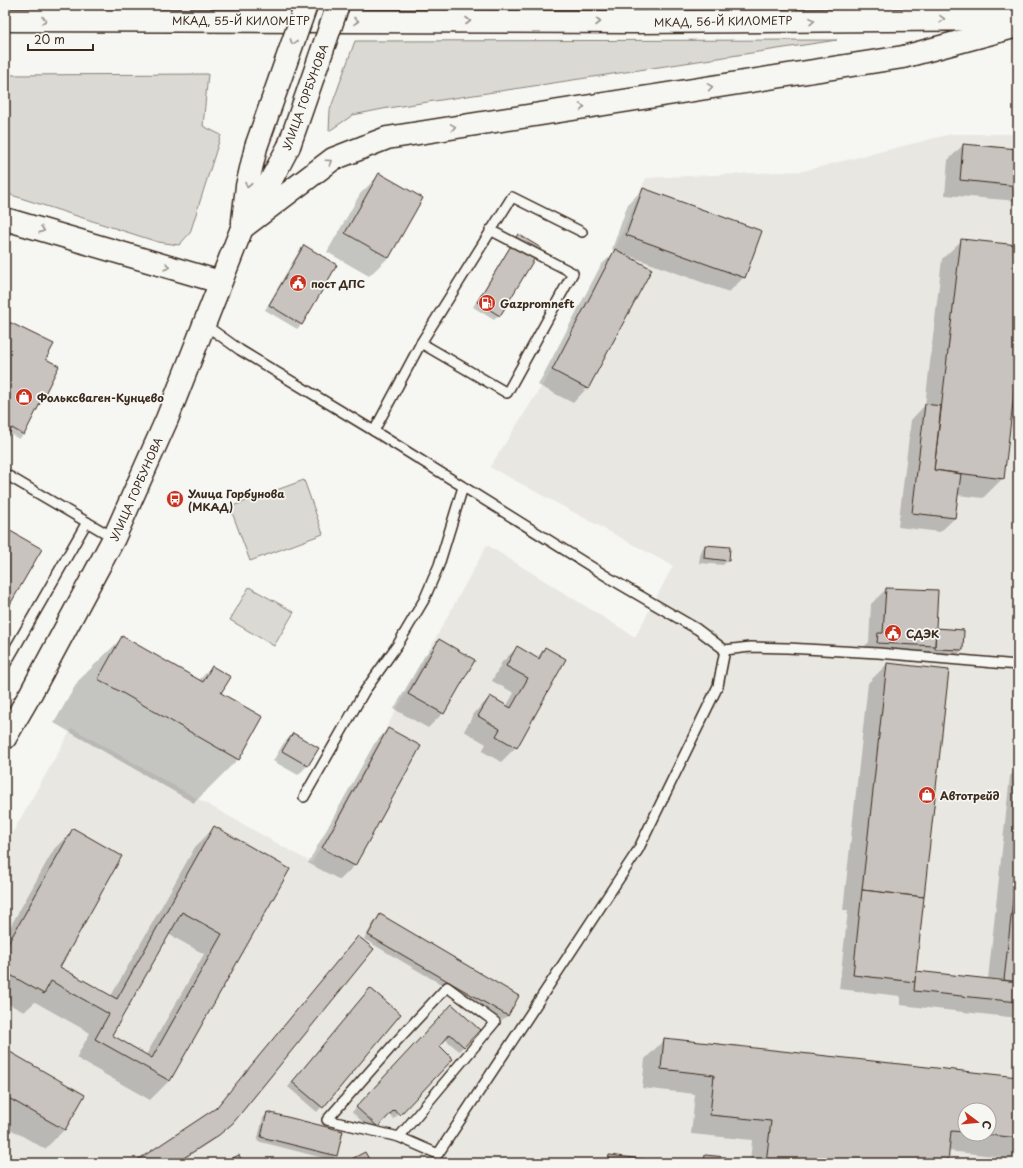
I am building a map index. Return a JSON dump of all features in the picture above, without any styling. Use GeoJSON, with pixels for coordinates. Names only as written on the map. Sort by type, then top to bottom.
{"type":"FeatureCollection","features":[{"type":"Feature","properties":{"kind":"main road","name":"УЛИЦА ГОРБУНОВА"},"geometry":{"type":"LineString","coordinates":[[242,228],[247,186],[256,147],[306,5]]}},
{"type":"Feature","properties":{"kind":"main road","name":"УЛИЦА ГОРБУНОВА"},"geometry":{"type":"LineString","coordinates":[[5,738],[31,693],[114,538],[167,419],[242,228],[271,180],[289,146],[338,5]]}},
{"type":"Feature","properties":{"kind":"main road","name":"МКАД, 56-Й КИЛОМЕТР"},"geometry":{"type":"LineString","coordinates":[[429,21],[637,22],[1018,19]]}},
{"type":"Feature","properties":{"kind":"main road","name":"МКАД, 55-Й КИЛОМЕТР"},"geometry":{"type":"LineString","coordinates":[[5,20],[429,21]]}},
{"type":"Feature","properties":{"kind":"main road"},"geometry":{"type":"LineString","coordinates":[[242,228],[333,159],[387,138],[902,57],[1018,26]]}},
{"type":"Feature","properties":{"kind":"main road"},"geometry":{"type":"LineString","coordinates":[[256,147],[259,167],[264,175],[271,180],[290,185],[305,180]]}},
{"type":"Feature","properties":{"kind":"main road"},"geometry":{"type":"LineString","coordinates":[[5,219],[220,282]]}},
{"type":"Feature","properties":{"kind":"lane"},"geometry":{"type":"LineString","coordinates":[[374,431],[421,342],[512,197],[582,232]]}},
{"type":"Feature","properties":{"kind":"lane"},"geometry":{"type":"LineString","coordinates":[[421,342],[507,394],[573,273],[490,230]]}},
{"type":"Feature","properties":{"kind":"lane"},"geometry":{"type":"LineString","coordinates":[[204,324],[240,350],[374,431],[611,579],[697,629],[725,650],[750,647],[885,653],[1018,665]]}},
{"type":"Feature","properties":{"kind":"lane"},"geometry":{"type":"LineString","coordinates":[[5,474],[114,538]]}},
{"type":"Feature","properties":{"kind":"lane"},"geometry":{"type":"LineString","coordinates":[[304,797],[364,692],[398,644],[424,600],[439,565],[463,487]]}},
{"type":"Feature","properties":{"kind":"lane"},"geometry":{"type":"LineString","coordinates":[[5,665],[87,522]]}},
{"type":"Feature","properties":{"kind":"lane"},"geometry":{"type":"LineString","coordinates":[[399,1137],[495,1022],[447,987],[327,1120],[399,1137],[438,1154],[638,850],[718,686],[725,650]]}},
{"type":"Feature","properties":{"kind":"shaded area"},"geometry":{"type":"Polygon","coordinates":[[[837,40],[388,108],[353,115],[329,131],[330,110],[355,41],[837,40]]]}},
{"type":"Feature","properties":{"kind":"shaded area"},"geometry":{"type":"Polygon","coordinates":[[[208,74],[203,126],[221,135],[190,233],[179,245],[158,242],[5,193],[5,75],[208,74]]]}},
{"type":"Feature","properties":{"kind":"shaded area"},"geometry":{"type":"Polygon","coordinates":[[[951,134],[1018,134],[1018,1163],[5,1163],[5,846],[72,728],[312,863],[487,545],[635,637],[673,566],[490,467],[552,370],[615,249],[646,178],[803,171],[951,134]]]}},
{"type":"Feature","properties":{"kind":"shaded area"},"geometry":{"type":"Polygon","coordinates":[[[304,480],[323,534],[250,561],[230,507],[304,480]]]}},
{"type":"Feature","properties":{"kind":"shaded area"},"geometry":{"type":"Polygon","coordinates":[[[249,587],[294,612],[274,646],[230,620],[249,587]]]}},
{"type":"Feature","properties":{"kind":"building"},"geometry":{"type":"Polygon","coordinates":[[[963,144],[1018,149],[1018,186],[960,180],[963,144]]]}},
{"type":"Feature","properties":{"kind":"building"},"geometry":{"type":"Polygon","coordinates":[[[379,173],[423,198],[389,258],[345,233],[379,173]]]}},
{"type":"Feature","properties":{"kind":"building"},"geometry":{"type":"Polygon","coordinates":[[[643,188],[762,231],[745,278],[626,235],[643,188]]]}},
{"type":"Feature","properties":{"kind":"building"},"geometry":{"type":"Polygon","coordinates":[[[518,234],[541,248],[500,316],[477,302],[518,234]]]}},
{"type":"Feature","properties":{"kind":"building"},"geometry":{"type":"Polygon","coordinates":[[[961,239],[1018,245],[1018,360],[1004,479],[934,470],[961,239]]]}},
{"type":"Feature","properties":{"kind":"building"},"geometry":{"type":"Polygon","coordinates":[[[304,245],[337,265],[302,325],[269,305],[304,245]]]}},
{"type":"Feature","properties":{"kind":"building"},"geometry":{"type":"Polygon","coordinates":[[[615,249],[652,269],[588,389],[552,370],[615,249]]]}},
{"type":"Feature","properties":{"kind":"building","name":"Фольксваген-Кунцево"},"geometry":{"type":"Polygon","coordinates":[[[5,320],[54,344],[46,359],[59,366],[24,435],[12,428],[5,441],[5,320]]]}},
{"type":"Feature","properties":{"kind":"building"},"geometry":{"type":"Polygon","coordinates":[[[925,404],[941,406],[934,470],[961,474],[955,518],[912,513],[925,404]]]}},
{"type":"Feature","properties":{"kind":"building"},"geometry":{"type":"Polygon","coordinates":[[[5,528],[42,549],[5,613],[5,528]]]}},
{"type":"Feature","properties":{"kind":"building"},"geometry":{"type":"Polygon","coordinates":[[[705,545],[730,547],[729,561],[704,558],[705,545]]]}},
{"type":"Feature","properties":{"kind":"building"},"geometry":{"type":"Polygon","coordinates":[[[886,588],[938,590],[935,646],[877,643],[878,633],[883,633],[886,588]]]}},
{"type":"Feature","properties":{"kind":"building"},"geometry":{"type":"Polygon","coordinates":[[[936,628],[964,630],[963,650],[935,649],[936,628]]]}},
{"type":"Feature","properties":{"kind":"building"},"geometry":{"type":"Polygon","coordinates":[[[122,636],[203,682],[212,666],[231,677],[221,693],[263,717],[239,760],[98,679],[122,636]]]}},
{"type":"Feature","properties":{"kind":"building"},"geometry":{"type":"Polygon","coordinates":[[[439,639],[475,660],[444,714],[408,694],[439,639]]]}},
{"type":"Feature","properties":{"kind":"building"},"geometry":{"type":"Polygon","coordinates":[[[517,646],[539,659],[545,647],[566,659],[517,748],[496,736],[500,729],[478,716],[490,696],[511,708],[528,678],[506,666],[517,646]]]}},
{"type":"Feature","properties":{"kind":"building"},"geometry":{"type":"Polygon","coordinates":[[[887,663],[949,670],[924,897],[862,890],[887,663]]]}},
{"type":"Feature","properties":{"kind":"building"},"geometry":{"type":"Polygon","coordinates":[[[388,728],[421,746],[355,866],[322,848],[388,728]]]}},
{"type":"Feature","properties":{"kind":"building"},"geometry":{"type":"Polygon","coordinates":[[[293,733],[319,748],[308,766],[282,751],[293,733]]]}},
{"type":"Feature","properties":{"kind":"building"},"geometry":{"type":"Polygon","coordinates":[[[214,826],[290,869],[170,1081],[95,1039],[109,1014],[51,981],[44,994],[5,972],[5,949],[73,828],[122,856],[60,967],[117,999],[214,826]],[[182,912],[112,1035],[152,1058],[222,934],[182,912]]]}},
{"type":"Feature","properties":{"kind":"building"},"geometry":{"type":"Polygon","coordinates":[[[1018,855],[1018,982],[1004,980],[1018,855]]]}},
{"type":"Feature","properties":{"kind":"building"},"geometry":{"type":"Polygon","coordinates":[[[862,890],[924,897],[915,982],[853,975],[862,890]]]}},
{"type":"Feature","properties":{"kind":"building"},"geometry":{"type":"Polygon","coordinates":[[[380,914],[519,996],[508,1016],[368,935],[380,914]]]}},
{"type":"Feature","properties":{"kind":"building"},"geometry":{"type":"Polygon","coordinates":[[[358,936],[374,949],[233,1123],[219,1135],[176,1163],[133,1163],[216,1108],[358,936]]]}},
{"type":"Feature","properties":{"kind":"building"},"geometry":{"type":"Polygon","coordinates":[[[916,971],[1018,982],[1018,1002],[914,991],[916,971]]]}},
{"type":"Feature","properties":{"kind":"building"},"geometry":{"type":"Polygon","coordinates":[[[370,988],[401,1014],[323,1108],[292,1082],[370,988]]]}},
{"type":"Feature","properties":{"kind":"building"},"geometry":{"type":"Polygon","coordinates":[[[452,1004],[480,1030],[464,1047],[450,1034],[440,1046],[453,1059],[400,1115],[394,1110],[378,1127],[356,1107],[452,1004]]]}},
{"type":"Feature","properties":{"kind":"building"},"geometry":{"type":"Polygon","coordinates":[[[664,1038],[1018,1077],[1018,1138],[997,1136],[997,1102],[957,1102],[957,1131],[951,1131],[948,1163],[766,1163],[771,1121],[710,1115],[714,1075],[661,1069],[664,1038]]]}},
{"type":"Feature","properties":{"kind":"building"},"geometry":{"type":"Polygon","coordinates":[[[5,1049],[85,1095],[65,1130],[5,1096],[5,1049]]]}},
{"type":"Feature","properties":{"kind":"building"},"geometry":{"type":"Polygon","coordinates":[[[267,1112],[343,1131],[337,1156],[261,1137],[267,1112]]]}},
{"type":"Feature","properties":{"kind":"building"},"geometry":{"type":"Polygon","coordinates":[[[365,1152],[371,1163],[344,1163],[365,1152]]]}},
{"type":"Feature","properties":{"kind":"building"},"geometry":{"type":"Polygon","coordinates":[[[239,1155],[243,1163],[223,1163],[239,1155]]]}},
{"type":"Feature","properties":{"kind":"building"},"geometry":{"type":"Polygon","coordinates":[[[609,1155],[651,1160],[682,1163],[608,1163],[609,1155]]]}},
{"type":"Feature","properties":{"kind":"building"},"geometry":{"type":"Polygon","coordinates":[[[705,1155],[726,1157],[725,1163],[704,1163],[705,1155]]]}},
{"type":"Feature","properties":{"kind":"place","name":"пост ДПС"},"geometry":{"type":"Point","coordinates":[298,283]}},
{"type":"Feature","properties":{"kind":"place","name":"Gazpromneft"},"geometry":{"type":"Point","coordinates":[487,303]}},
{"type":"Feature","properties":{"kind":"place","name":"Фольксваген-Кунцево"},"geometry":{"type":"Point","coordinates":[24,397]}},
{"type":"Feature","properties":{"kind":"place","name":"Улица Горбунова (МКАД)"},"geometry":{"type":"Point","coordinates":[175,499]}},
{"type":"Feature","properties":{"kind":"place","name":"СДЭК"},"geometry":{"type":"Point","coordinates":[893,633]}},
{"type":"Feature","properties":{"kind":"place","name":"Автотрейд"},"geometry":{"type":"Point","coordinates":[927,795]}}]}
